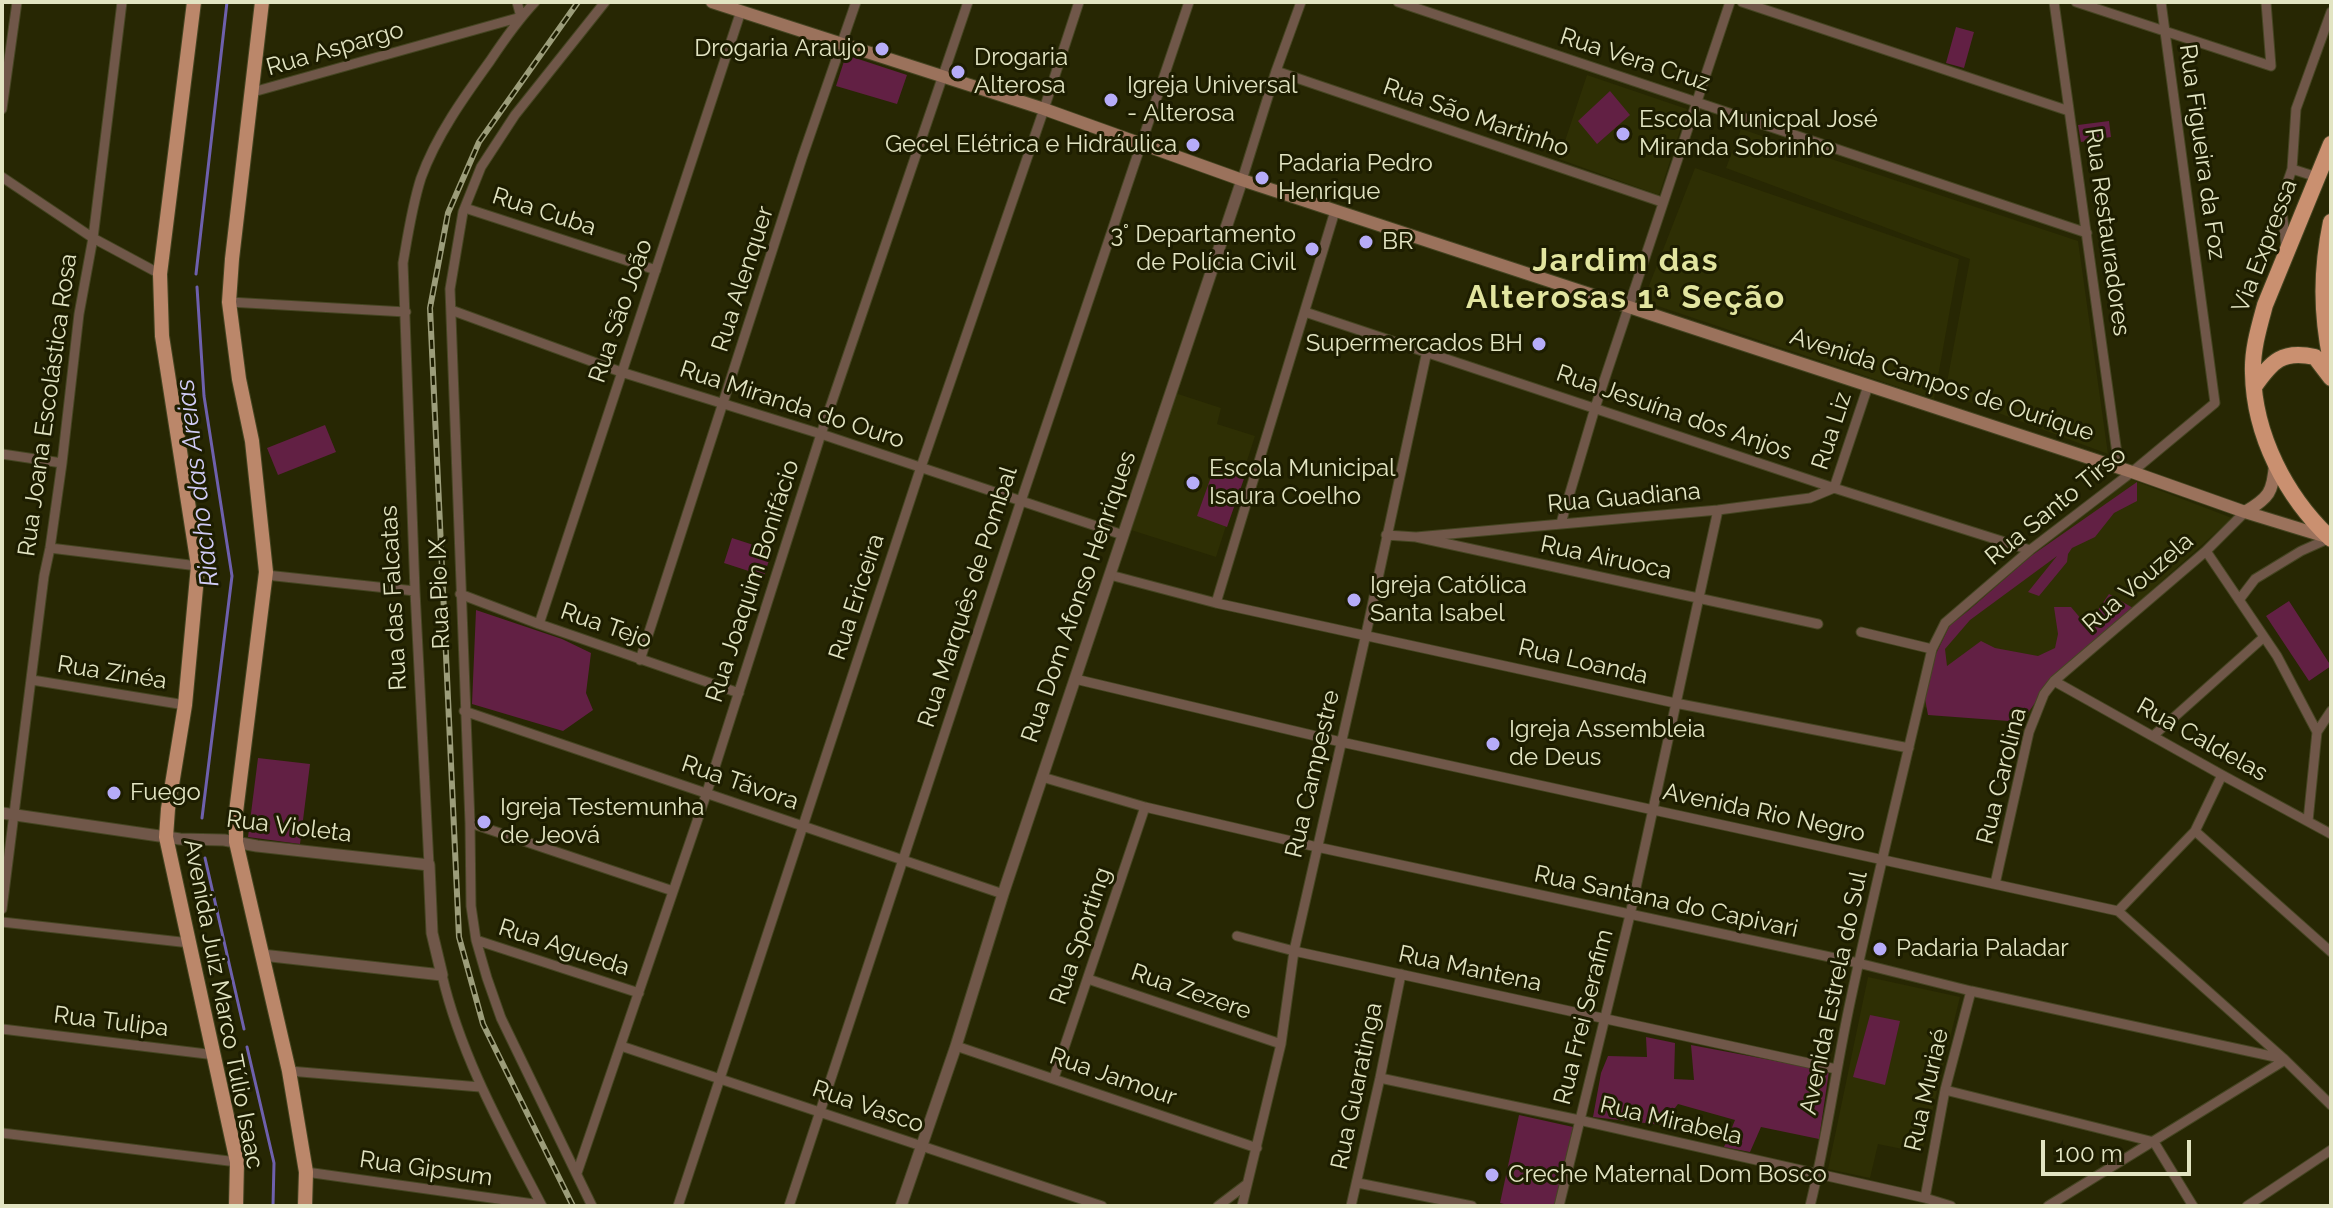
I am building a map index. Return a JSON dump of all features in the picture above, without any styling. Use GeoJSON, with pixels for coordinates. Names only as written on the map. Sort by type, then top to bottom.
{"type":"FeatureCollection","features":[{"type":"Feature","properties":{"kind":"highway","name":"Via Expressa"},"geometry":{"type":"LineString","coordinates":[[2331,144],[2265,305],[2252,370],[2257,409],[2275,464],[2310,519],[2331,538]]}},
{"type":"Feature","properties":{"kind":"highway"},"geometry":{"type":"LineString","coordinates":[[2331,222],[2322,298],[2331,361]]}},
{"type":"Feature","properties":{"kind":"highway"},"geometry":{"type":"LineString","coordinates":[[2254,387],[2270,365],[2284,357],[2299,354],[2315,357],[2331,378]]}},
{"type":"Feature","properties":{"kind":"main road","name":"Avenida Juiz Marco Túlio Isaac"},"geometry":{"type":"LineString","coordinates":[[194,2],[160,274],[162,336],[198,566],[185,705],[166,837],[237,1162],[236,1206]]}},
{"type":"Feature","properties":{"kind":"main road","name":"Avenida Juiz Marco Túlio Isaac"},"geometry":{"type":"LineString","coordinates":[[262,2],[229,302],[239,379],[252,441],[266,575],[236,812],[236,842],[289,1071],[306,1172],[305,1206]]}},
{"type":"Feature","properties":{"kind":"main road","name":"Avenida Campos de Ourique"},"geometry":{"type":"LineString","coordinates":[[712,2],[1044,109],[1242,180],[2331,538]]}},
{"type":"Feature","properties":{"kind":"main road"},"geometry":{"type":"LineString","coordinates":[[2245,512],[2265,500],[2274,485],[2275,464]]}},
{"type":"Feature","properties":{"kind":"street"},"geometry":{"type":"LineString","coordinates":[[2,109],[17,2]]}},
{"type":"Feature","properties":{"kind":"street","name":"Rua Joana Escolástica Rosa"},"geometry":{"type":"LineString","coordinates":[[2,909],[8,814],[32,680],[122,2]]}},
{"type":"Feature","properties":{"kind":"street"},"geometry":{"type":"LineString","coordinates":[[517,2],[521,17]]}},
{"type":"Feature","properties":{"kind":"street","name":"Rua das Falcatas"},"geometry":{"type":"LineString","coordinates":[[535,2],[463,98],[438,141],[422,176],[411,215],[403,263],[432,933],[449,1006],[480,1087],[542,1206]]}},
{"type":"Feature","properties":{"kind":"street","name":"Rua Pio IX"},"geometry":{"type":"LineString","coordinates":[[592,1206],[501,1018],[476,940],[471,906],[450,289],[465,208],[481,167],[515,115],[605,2]]}},
{"type":"Feature","properties":{"kind":"street","name":"Rua Alenquer"},"geometry":{"type":"LineString","coordinates":[[640,660],[802,158],[856,2]]}},
{"type":"Feature","properties":{"kind":"street","name":"Rua Joaquim Bonifácio"},"geometry":{"type":"LineString","coordinates":[[577,1173],[707,792],[821,434],[968,2]]}},
{"type":"Feature","properties":{"kind":"street","name":"Rua Ericeira"},"geometry":{"type":"LineString","coordinates":[[678,1206],[921,467],[1079,2]]}},
{"type":"Feature","properties":{"kind":"street","name":"Rua Marquês de Pombal"},"geometry":{"type":"LineString","coordinates":[[789,1206],[1189,2]]}},
{"type":"Feature","properties":{"kind":"street","name":"Rua Dom Afonso Henriques"},"geometry":{"type":"LineString","coordinates":[[901,1206],[1301,2]]}},
{"type":"Feature","properties":{"kind":"street","name":"Rua Vera Cruz"},"geometry":{"type":"LineString","coordinates":[[1398,2],[2087,233]]}},
{"type":"Feature","properties":{"kind":"street"},"geometry":{"type":"LineString","coordinates":[[1561,523],[1595,408],[1730,2]]}},
{"type":"Feature","properties":{"kind":"street"},"geometry":{"type":"LineString","coordinates":[[1742,2],[2069,111]]}},
{"type":"Feature","properties":{"kind":"street","name":"Rua Restauradores"},"geometry":{"type":"LineString","coordinates":[[2054,2],[2125,470]]}},
{"type":"Feature","properties":{"kind":"street"},"geometry":{"type":"LineString","coordinates":[[2076,2],[2271,66],[2266,2]]}},
{"type":"Feature","properties":{"kind":"street","name":"Rua Figueira da Foz"},"geometry":{"type":"LineString","coordinates":[[2161,2],[2215,403]]}},
{"type":"Feature","properties":{"kind":"street","name":"Rua São João"},"geometry":{"type":"LineString","coordinates":[[539,624],[741,11]]}},
{"type":"Feature","properties":{"kind":"street"},"geometry":{"type":"LineString","coordinates":[[2287,250],[2281,201],[2292,169],[2296,109],[2331,12]]}},
{"type":"Feature","properties":{"kind":"street","name":"Rua Aspargo"},"geometry":{"type":"LineString","coordinates":[[253,92],[521,17]]}},
{"type":"Feature","properties":{"kind":"street","name":"Rua São Martinho"},"geometry":{"type":"LineString","coordinates":[[1276,71],[1662,202]]}},
{"type":"Feature","properties":{"kind":"street"},"geometry":{"type":"LineString","coordinates":[[2292,169],[2317,177]]}},
{"type":"Feature","properties":{"kind":"street"},"geometry":{"type":"LineString","coordinates":[[2,177],[93,238],[160,274]]}},
{"type":"Feature","properties":{"kind":"street","name":"Rua Cuba"},"geometry":{"type":"LineString","coordinates":[[465,208],[656,270]]}},
{"type":"Feature","properties":{"kind":"street"},"geometry":{"type":"LineString","coordinates":[[1216,603],[1335,211]]}},
{"type":"Feature","properties":{"kind":"street"},"geometry":{"type":"LineString","coordinates":[[229,302],[406,312]]}},
{"type":"Feature","properties":{"kind":"street","name":"Rua Miranda do Ouro"},"geometry":{"type":"LineString","coordinates":[[451,310],[621,372],[821,434],[1123,535]]}},
{"type":"Feature","properties":{"kind":"street","name":"Rua Jesuína dos Anjos"},"geometry":{"type":"LineString","coordinates":[[1305,312],[2030,550]]}},
{"type":"Feature","properties":{"kind":"street","name":"Rua Campestre"},"geometry":{"type":"LineString","coordinates":[[1242,1206],[1281,1044],[1294,951],[1427,351]]}},
{"type":"Feature","properties":{"kind":"street","name":"Rua Liz"},"geometry":{"type":"LineString","coordinates":[[1834,488],[1868,386]]}},
{"type":"Feature","properties":{"kind":"street","name":"Rua Santo Tirso"},"geometry":{"type":"LineString","coordinates":[[1932,649],[1945,623],[2125,470],[2215,403]]}},
{"type":"Feature","properties":{"kind":"street"},"geometry":{"type":"LineString","coordinates":[[2,454],[62,463]]}},
{"type":"Feature","properties":{"kind":"street","name":"Rua Guadiana"},"geometry":{"type":"LineString","coordinates":[[1416,537],[1718,510],[1810,498],[1834,488]]}},
{"type":"Feature","properties":{"kind":"street","name":"Rua Frei Serafim"},"geometry":{"type":"LineString","coordinates":[[1559,1206],[1630,915],[1718,510]]}},
{"type":"Feature","properties":{"kind":"street","name":"Rua Vouzela"},"geometry":{"type":"LineString","coordinates":[[2054,681],[2206,551],[2245,512]]}},
{"type":"Feature","properties":{"kind":"street","name":"Rua Airuoca"},"geometry":{"type":"LineString","coordinates":[[1386,535],[1416,537],[1818,624]]}},
{"type":"Feature","properties":{"kind":"street"},"geometry":{"type":"LineString","coordinates":[[2239,600],[2255,579],[2301,551],[2331,538]]}},
{"type":"Feature","properties":{"kind":"street"},"geometry":{"type":"LineString","coordinates":[[50,548],[198,566]]}},
{"type":"Feature","properties":{"kind":"street"},"geometry":{"type":"LineString","coordinates":[[2206,551],[2277,656],[2317,732]]}},
{"type":"Feature","properties":{"kind":"street"},"geometry":{"type":"LineString","coordinates":[[266,575],[415,591]]}},
{"type":"Feature","properties":{"kind":"street","name":"Rua Loanda"},"geometry":{"type":"LineString","coordinates":[[1110,575],[1216,603],[1675,703],[1909,748]]}},
{"type":"Feature","properties":{"kind":"street","name":"Rua Tejo"},"geometry":{"type":"LineString","coordinates":[[460,594],[739,693]]}},
{"type":"Feature","properties":{"kind":"street"},"geometry":{"type":"LineString","coordinates":[[1861,632],[1932,649]]}},
{"type":"Feature","properties":{"kind":"street"},"geometry":{"type":"LineString","coordinates":[[2153,736],[2264,637]]}},
{"type":"Feature","properties":{"kind":"street","name":"Avenida Estrela do Sul"},"geometry":{"type":"LineString","coordinates":[[1810,1206],[1858,963],[1932,649]]}},
{"type":"Feature","properties":{"kind":"street","name":"Avenida Rio Negro"},"geometry":{"type":"LineString","coordinates":[[1075,679],[1341,742],[2118,911],[2331,1105]]}},
{"type":"Feature","properties":{"kind":"street","name":"Rua Zinéa"},"geometry":{"type":"LineString","coordinates":[[32,680],[185,705]]}},
{"type":"Feature","properties":{"kind":"street","name":"Rua Caldelas"},"geometry":{"type":"LineString","coordinates":[[2054,681],[2331,834]]}},
{"type":"Feature","properties":{"kind":"street","name":"Rua Carolina"},"geometry":{"type":"LineString","coordinates":[[1995,884],[2029,732],[2044,694],[2054,681]]}},
{"type":"Feature","properties":{"kind":"street","name":"Rua Távora"},"geometry":{"type":"LineString","coordinates":[[464,711],[1003,894]]}},
{"type":"Feature","properties":{"kind":"street"},"geometry":{"type":"LineString","coordinates":[[2308,821],[2317,732],[2331,711]]}},
{"type":"Feature","properties":{"kind":"street"},"geometry":{"type":"LineString","coordinates":[[2118,911],[2195,831],[2222,775]]}},
{"type":"Feature","properties":{"kind":"street","name":"Rua Santana do Capivari"},"geometry":{"type":"LineString","coordinates":[[1042,777],[1145,807],[1317,847],[1858,963],[1971,991],[2284,1059]]}},
{"type":"Feature","properties":{"kind":"street","name":"Rua Sporting"},"geometry":{"type":"LineString","coordinates":[[1054,1078],[1145,807]]}},
{"type":"Feature","properties":{"kind":"street","name":"Rua Violeta"},"geometry":{"type":"LineString","coordinates":[[8,814],[166,837],[236,842],[429,865]]}},
{"type":"Feature","properties":{"kind":"street"},"geometry":{"type":"LineString","coordinates":[[470,823],[673,891]]}},
{"type":"Feature","properties":{"kind":"street"},"geometry":{"type":"LineString","coordinates":[[2195,831],[2331,952]]}},
{"type":"Feature","properties":{"kind":"street"},"geometry":{"type":"LineString","coordinates":[[2,922],[190,943]]}},
{"type":"Feature","properties":{"kind":"street","name":"Rua Mantena"},"geometry":{"type":"LineString","coordinates":[[1237,936],[1836,1069]]}},
{"type":"Feature","properties":{"kind":"street","name":"Rua Agueda"},"geometry":{"type":"LineString","coordinates":[[476,940],[639,993]]}},
{"type":"Feature","properties":{"kind":"street"},"geometry":{"type":"LineString","coordinates":[[262,955],[442,975]]}},
{"type":"Feature","properties":{"kind":"street","name":"Rua Guaratinga"},"geometry":{"type":"LineString","coordinates":[[1351,1206],[1401,974]]}},
{"type":"Feature","properties":{"kind":"street","name":"Rua Zezere"},"geometry":{"type":"LineString","coordinates":[[1088,979],[1281,1044]]}},
{"type":"Feature","properties":{"kind":"street","name":"Rua Muriaé"},"geometry":{"type":"LineString","coordinates":[[1925,1198],[1945,1090],[1971,991]]}},
{"type":"Feature","properties":{"kind":"street","name":"Rua Tulipa"},"geometry":{"type":"LineString","coordinates":[[2,1029],[215,1055]]}},
{"type":"Feature","properties":{"kind":"street","name":"Rua Vasco"},"geometry":{"type":"LineString","coordinates":[[621,1046],[1102,1206]]}},
{"type":"Feature","properties":{"kind":"street","name":"Rua Jamour"},"geometry":{"type":"LineString","coordinates":[[956,1046],[1257,1148]]}},
{"type":"Feature","properties":{"kind":"street"},"geometry":{"type":"LineString","coordinates":[[2048,1206],[2284,1059]]}},
{"type":"Feature","properties":{"kind":"street"},"geometry":{"type":"LineString","coordinates":[[289,1071],[480,1087]]}},
{"type":"Feature","properties":{"kind":"street","name":"Rua Mirabela"},"geometry":{"type":"LineString","coordinates":[[1380,1078],[1579,1120],[1951,1206]]}},
{"type":"Feature","properties":{"kind":"street"},"geometry":{"type":"LineString","coordinates":[[1945,1090],[2154,1142],[2193,1206]]}},
{"type":"Feature","properties":{"kind":"street"},"geometry":{"type":"LineString","coordinates":[[2,1133],[237,1162]]}},
{"type":"Feature","properties":{"kind":"street"},"geometry":{"type":"LineString","coordinates":[[2247,1206],[2331,1150]]}},
{"type":"Feature","properties":{"kind":"street","name":"Rua Gipsum"},"geometry":{"type":"LineString","coordinates":[[306,1172],[542,1206]]}},
{"type":"Feature","properties":{"kind":"street"},"geometry":{"type":"LineString","coordinates":[[1358,1183],[1472,1206]]}},
{"type":"Feature","properties":{"kind":"street"},"geometry":{"type":"LineString","coordinates":[[1218,1206],[1248,1184]]}},
{"type":"Feature","properties":{"kind":"shaded area"},"geometry":{"type":"Polygon","coordinates":[[[1956,27],[1974,32],[1964,68],[1946,63],[1956,27]]]}},
{"type":"Feature","properties":{"kind":"shaded area"},"geometry":{"type":"Polygon","coordinates":[[[846,55],[907,75],[897,104],[836,86],[846,55]]]}},
{"type":"Feature","properties":{"kind":"shaded area","name":"Escola Municpal José Miranda Sobrinho"},"geometry":{"type":"Polygon","coordinates":[[[1587,75],[1687,109],[1659,195],[1559,159],[1587,75]]]}},
{"type":"Feature","properties":{"kind":"shaded area"},"geometry":{"type":"Polygon","coordinates":[[[1610,91],[1630,115],[1597,144],[1578,121],[1610,91]]]}},
{"type":"Feature","properties":{"kind":"shaded area"},"geometry":{"type":"Polygon","coordinates":[[[2109,121],[2111,137],[2081,142],[2078,125],[2109,121]]]}},
{"type":"Feature","properties":{"kind":"shaded area"},"geometry":{"type":"Polygon","coordinates":[[[1741,129],[2078,241],[2108,454],[1945,393],[1970,259],[1726,168],[1741,129]]]}},
{"type":"Feature","properties":{"kind":"shaded area"},"geometry":{"type":"Polygon","coordinates":[[[1695,168],[1959,259],[1934,399],[1643,301],[1695,168]]]}},
{"type":"Feature","properties":{"kind":"shaded area","name":"Escola Municipal Isaura Coelho"},"geometry":{"type":"Polygon","coordinates":[[[1175,393],[1221,408],[1217,424],[1255,436],[1216,557],[1131,530],[1175,393]]]}},
{"type":"Feature","properties":{"kind":"shaded area"},"geometry":{"type":"Polygon","coordinates":[[[325,425],[336,452],[278,475],[267,448],[325,425]]]}},
{"type":"Feature","properties":{"kind":"shaded area"},"geometry":{"type":"Polygon","coordinates":[[[1216,463],[1246,473],[1227,527],[1197,516],[1216,463]]]}},
{"type":"Feature","properties":{"kind":"shaded area"},"geometry":{"type":"Polygon","coordinates":[[[2130,479],[2232,518],[2065,668],[2042,693],[2024,723],[1922,707],[1934,650],[1948,624],[2003,576],[2130,479]]]}},
{"type":"Feature","properties":{"kind":"shaded area"},"geometry":{"type":"Polygon","coordinates":[[[2137,482],[2137,501],[2114,513],[2095,537],[2072,548],[2067,562],[2039,596],[2028,592],[2057,556],[1970,620],[1945,649],[1947,666],[1981,641],[1995,648],[2038,656],[2055,648],[2058,634],[2054,607],[2071,607],[2087,626],[2109,594],[2133,608],[2060,674],[2022,722],[1928,715],[1925,699],[1934,658],[1950,625],[2031,556],[2137,482]]]}},
{"type":"Feature","properties":{"kind":"shaded area"},"geometry":{"type":"Polygon","coordinates":[[[732,538],[772,551],[764,576],[724,563],[732,538]]]}},
{"type":"Feature","properties":{"kind":"shaded area"},"geometry":{"type":"Polygon","coordinates":[[[2289,601],[2331,666],[2309,681],[2266,616],[2289,601]]]}},
{"type":"Feature","properties":{"kind":"shaded area"},"geometry":{"type":"Polygon","coordinates":[[[476,610],[562,639],[591,653],[586,693],[593,710],[563,731],[472,704],[476,610]]]}},
{"type":"Feature","properties":{"kind":"shaded area"},"geometry":{"type":"Polygon","coordinates":[[[258,758],[310,764],[300,844],[248,837],[258,758]]]}},
{"type":"Feature","properties":{"kind":"shaded area"},"geometry":{"type":"Polygon","coordinates":[[[1868,977],[1960,997],[1922,1153],[1878,1144],[1870,1178],[1828,1169],[1868,977]]]}},
{"type":"Feature","properties":{"kind":"shaded area"},"geometry":{"type":"Polygon","coordinates":[[[1870,1015],[1900,1021],[1885,1085],[1853,1077],[1870,1015]]]}},
{"type":"Feature","properties":{"kind":"shaded area"},"geometry":{"type":"Polygon","coordinates":[[[1646,1037],[1675,1043],[1674,1079],[1694,1080],[1691,1045],[1829,1071],[1819,1139],[1761,1127],[1750,1152],[1724,1147],[1735,1120],[1678,1104],[1662,1125],[1593,1117],[1601,1073],[1608,1056],[1647,1057],[1646,1037]]]}},
{"type":"Feature","properties":{"kind":"shaded area"},"geometry":{"type":"Polygon","coordinates":[[[1519,1115],[1573,1127],[1556,1206],[1500,1203],[1519,1115]]]}},
{"type":"Feature","properties":{"kind":"waterway","name":"Riacho das Areias"},"geometry":{"type":"LineString","coordinates":[[196,274],[227,2]]}},
{"type":"Feature","properties":{"kind":"waterway","name":"Riacho das Areias"},"geometry":{"type":"LineString","coordinates":[[197,287],[204,396],[232,576],[202,818]]}},
{"type":"Feature","properties":{"kind":"waterway","name":"Riacho das Areias"},"geometry":{"type":"LineString","coordinates":[[205,858],[244,1029]]}},
{"type":"Feature","properties":{"kind":"waterway","name":"Riacho das Areias"},"geometry":{"type":"LineString","coordinates":[[247,1047],[274,1163],[273,1206]]}},
{"type":"Feature","properties":{"kind":"railway"},"geometry":{"type":"LineString","coordinates":[[573,1206],[483,1024],[459,937],[430,308],[448,213],[479,142],[578,2]]}},
{"type":"Feature","properties":{"kind":"place","name":"Drogaria Araujo"},"geometry":{"type":"Point","coordinates":[882,49]}},
{"type":"Feature","properties":{"kind":"place","name":"Drogaria Alterosa"},"geometry":{"type":"Point","coordinates":[958,72]}},
{"type":"Feature","properties":{"kind":"place","name":"Igreja Universal - Alterosa"},"geometry":{"type":"Point","coordinates":[1111,100]}},
{"type":"Feature","properties":{"kind":"place","name":"Escola Municpal José Miranda Sobrinho"},"geometry":{"type":"Point","coordinates":[1623,134]}},
{"type":"Feature","properties":{"kind":"place","name":"Gecel Elétrica e Hidráulica"},"geometry":{"type":"Point","coordinates":[1193,145]}},
{"type":"Feature","properties":{"kind":"place","name":"Padaria Pedro Henrique"},"geometry":{"type":"Point","coordinates":[1262,178]}},
{"type":"Feature","properties":{"kind":"place","name":"BR"},"geometry":{"type":"Point","coordinates":[1366,242]}},
{"type":"Feature","properties":{"kind":"place","name":"3° Departamento de Polícia Civil"},"geometry":{"type":"Point","coordinates":[1312,249]}},
{"type":"Feature","properties":{"kind":"place","name":"Supermercados BH"},"geometry":{"type":"Point","coordinates":[1539,344]}},
{"type":"Feature","properties":{"kind":"place","name":"Escola Municipal Isaura Coelho"},"geometry":{"type":"Point","coordinates":[1193,483]}},
{"type":"Feature","properties":{"kind":"place","name":"Igreja Católica Santa Isabel"},"geometry":{"type":"Point","coordinates":[1354,600]}},
{"type":"Feature","properties":{"kind":"place","name":"Igreja Assembleia de Deus"},"geometry":{"type":"Point","coordinates":[1493,744]}},
{"type":"Feature","properties":{"kind":"place","name":"Fuego"},"geometry":{"type":"Point","coordinates":[114,793]}},
{"type":"Feature","properties":{"kind":"place","name":"Igreja Testemunha de Jeová"},"geometry":{"type":"Point","coordinates":[484,822]}},
{"type":"Feature","properties":{"kind":"place","name":"Padaria Paladar"},"geometry":{"type":"Point","coordinates":[1880,949]}},
{"type":"Feature","properties":{"kind":"place","name":"Creche Maternal Dom Bosco"},"geometry":{"type":"Point","coordinates":[1492,1175]}},
{"type":"Feature","properties":{"kind":"district","name":"Jardim das Alterosas 1ª Seção"},"geometry":{"type":"Point","coordinates":[1626,280]}}]}
